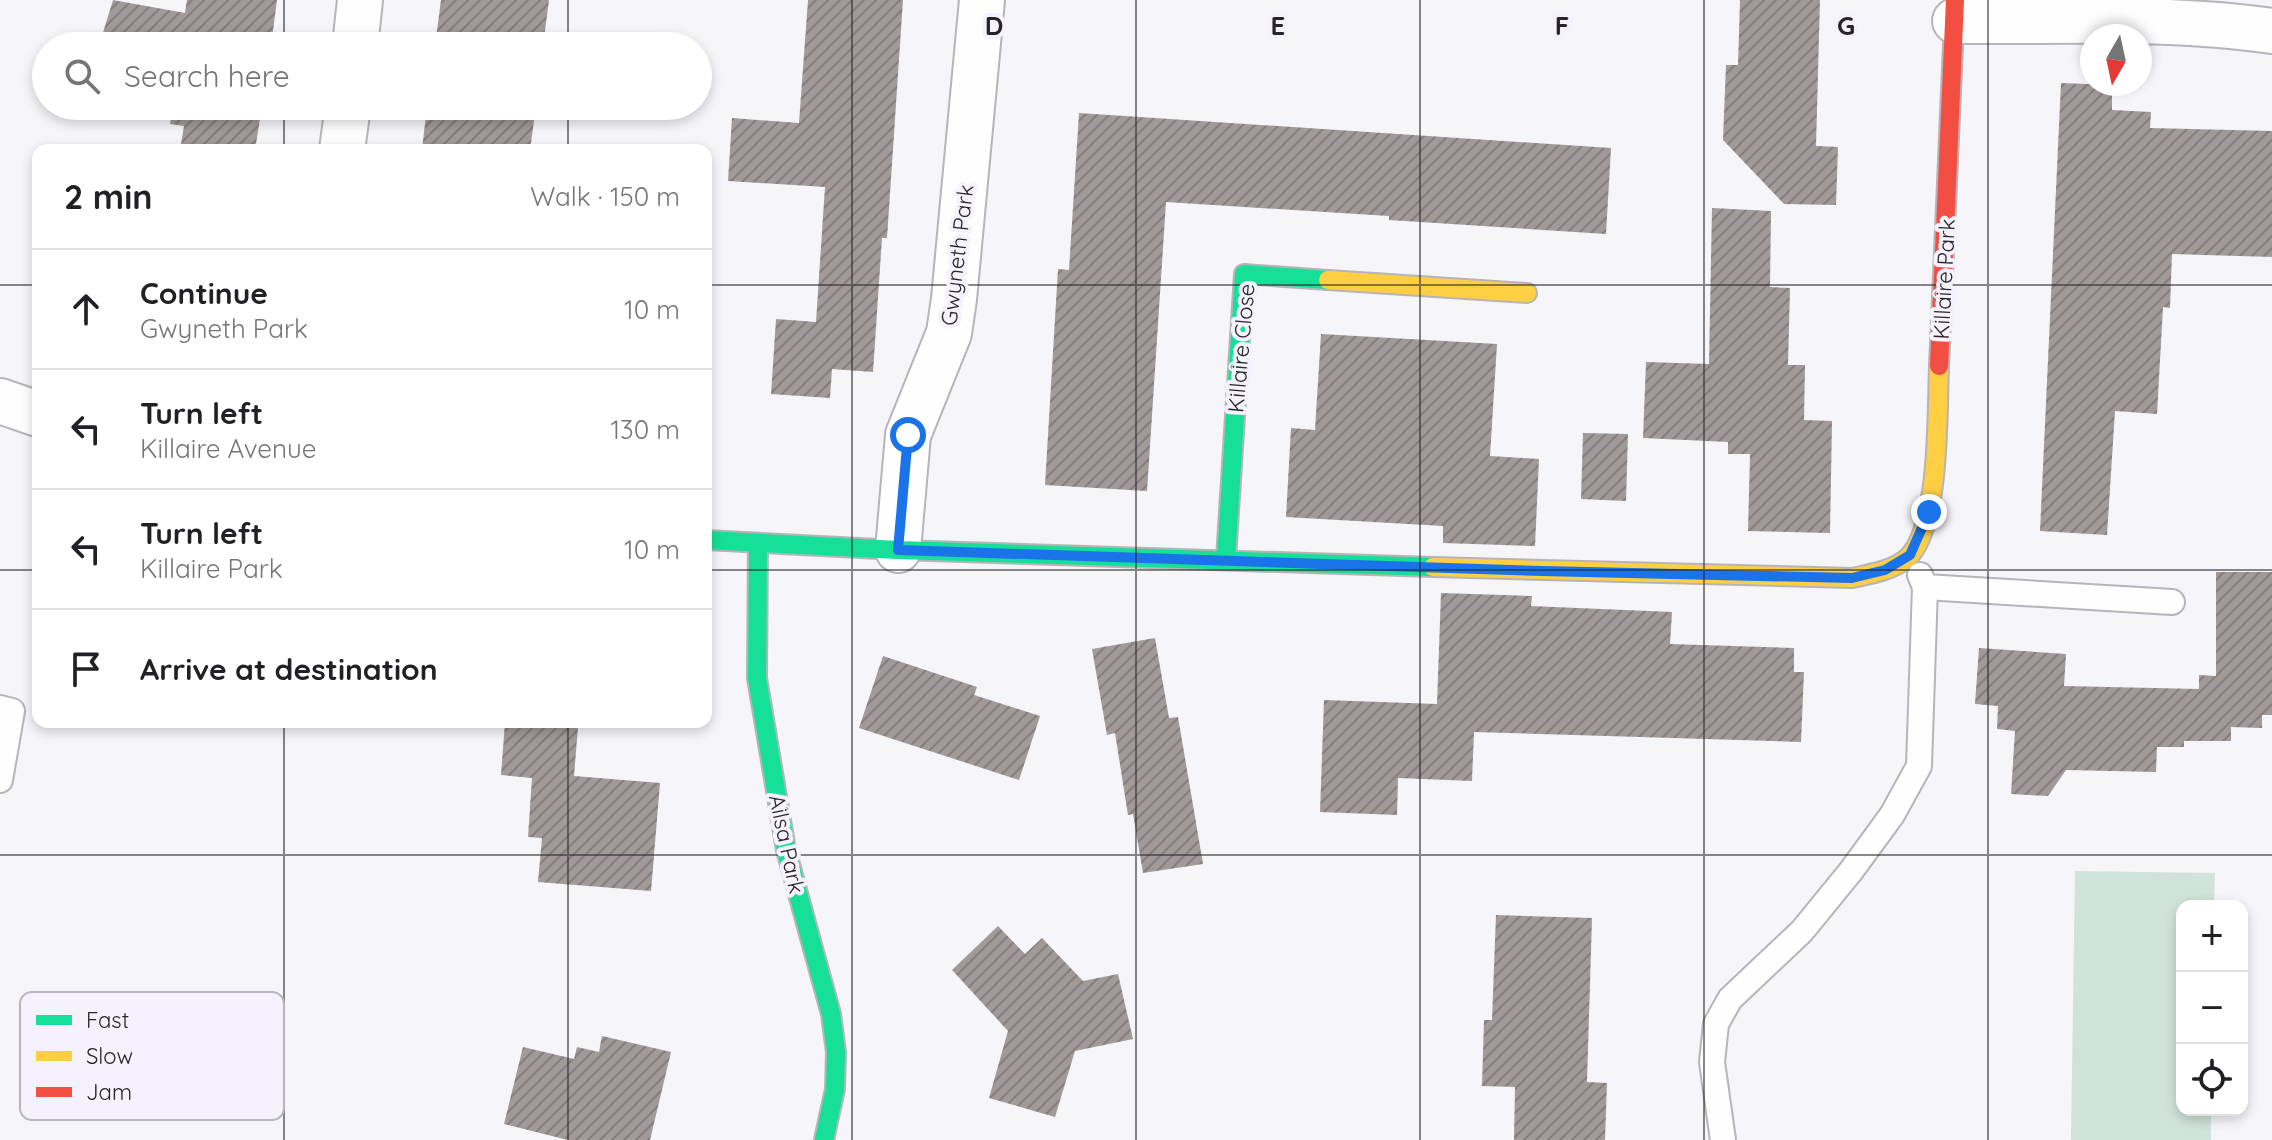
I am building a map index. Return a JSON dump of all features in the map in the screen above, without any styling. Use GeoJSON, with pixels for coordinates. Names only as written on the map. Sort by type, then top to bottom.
{"type":"FeatureCollection","features":[{"type":"Feature","properties":{"kind":"street"},"geometry":{"type":"LineString","coordinates":[[357,32],[360,0]]}},
{"type":"Feature","properties":{"kind":"street","name":"Gwyneth Park"},"geometry":{"type":"LineString","coordinates":[[898,550],[908,435],[949,333],[982,0]]}},
{"type":"Feature","properties":{"kind":"street"},"geometry":{"type":"LineString","coordinates":[[1955,11],[2235,25],[2272,31]]}},
{"type":"Feature","properties":{"kind":"street","name":"Killaire Park"},"geometry":{"type":"LineString","coordinates":[[1910,555],[1929,512],[1935,467],[1955,11]]}},
{"type":"Feature","properties":{"kind":"street"},"geometry":{"type":"LineString","coordinates":[[343,144],[346,120]]}},
{"type":"Feature","properties":{"kind":"street","name":"Killaire Close"},"geometry":{"type":"LineString","coordinates":[[1226,559],[1244,274],[1527,293]]}},
{"type":"Feature","properties":{"kind":"street"},"geometry":{"type":"LineString","coordinates":[[0,401],[32,412]]}},
{"type":"Feature","properties":{"kind":"street"},"geometry":{"type":"LineString","coordinates":[[712,540],[898,550],[1852,578],[1885,570],[1910,555]]}},
{"type":"Feature","properties":{"kind":"street","name":"Ailsa Park"},"geometry":{"type":"LineString","coordinates":[[758,543],[757,678],[786,850],[831,1014],[836,1052],[835,1089],[824,1140]]}},
{"type":"Feature","properties":{"kind":"lane"},"geometry":{"type":"LineString","coordinates":[[1723,1140],[1712,1062],[1716,1024],[1730,999],[1802,931],[1851,871],[1892,815],[1919,766],[1925,587],[1910,555]]}},
{"type":"Feature","properties":{"kind":"lane"},"geometry":{"type":"LineString","coordinates":[[1925,587],[2172,602]]}},
{"type":"Feature","properties":{"kind":"lane"},"geometry":{"type":"LineString","coordinates":[[0,708],[12,711],[0,780]]}},
{"type":"Feature","properties":{"kind":"green space"},"geometry":{"type":"Polygon","coordinates":[[[2075,871],[2215,873],[2214,900],[2176,900],[2176,1116],[2211,1116],[2211,1140],[2071,1140],[2075,871]]]}},
{"type":"Feature","properties":{"kind":"building"},"geometry":{"type":"Polygon","coordinates":[[[113,0],[185,13],[187,0],[277,0],[273,32],[103,32],[113,0]]]}},
{"type":"Feature","properties":{"kind":"building"},"geometry":{"type":"Polygon","coordinates":[[[441,0],[549,0],[545,32],[437,32],[441,0]]]}},
{"type":"Feature","properties":{"kind":"building"},"geometry":{"type":"Polygon","coordinates":[[[808,0],[903,0],[887,238],[882,238],[873,372],[832,369],[830,398],[771,394],[776,319],[816,322],[825,187],[728,181],[732,118],[799,123],[808,0]]]}},
{"type":"Feature","properties":{"kind":"building"},"geometry":{"type":"Polygon","coordinates":[[[1740,0],[1820,0],[1816,146],[1838,147],[1836,205],[1784,204],[1723,140],[1726,65],[1738,65],[1740,0]]]}},
{"type":"Feature","properties":{"kind":"building"},"geometry":{"type":"Polygon","coordinates":[[[2061,83],[2080,84],[2080,96],[2112,96],[2112,110],[2151,112],[2150,128],[2272,131],[2272,257],[2172,254],[2170,308],[2163,307],[2157,414],[2115,411],[2107,535],[2040,531],[2061,83]]]}},
{"type":"Feature","properties":{"kind":"building"},"geometry":{"type":"Polygon","coordinates":[[[1079,113],[1611,148],[1606,234],[1166,202],[1147,491],[1045,485],[1058,269],[1069,270],[1079,113]]]}},
{"type":"Feature","properties":{"kind":"building"},"geometry":{"type":"Polygon","coordinates":[[[171,120],[260,120],[256,144],[181,144],[184,126],[170,124],[171,120]]]}},
{"type":"Feature","properties":{"kind":"building"},"geometry":{"type":"Polygon","coordinates":[[[425,120],[534,120],[531,144],[423,144],[425,120]]]}},
{"type":"Feature","properties":{"kind":"building"},"geometry":{"type":"Polygon","coordinates":[[[1712,208],[1771,211],[1770,287],[1790,288],[1788,365],[1805,365],[1804,420],[1832,421],[1830,533],[1748,531],[1750,454],[1728,454],[1728,442],[1643,438],[1646,362],[1709,364],[1712,208]]]}},
{"type":"Feature","properties":{"kind":"building"},"geometry":{"type":"Polygon","coordinates":[[[1321,334],[1497,344],[1490,456],[1539,459],[1535,546],[1443,543],[1443,526],[1286,517],[1291,428],[1315,430],[1321,334]]]}},
{"type":"Feature","properties":{"kind":"building"},"geometry":{"type":"Polygon","coordinates":[[[1583,433],[1628,434],[1626,501],[1581,499],[1583,433]]]}},
{"type":"Feature","properties":{"kind":"building"},"geometry":{"type":"Polygon","coordinates":[[[2216,572],[2272,572],[2272,715],[2262,715],[2262,728],[2231,727],[2231,741],[2184,741],[2184,747],[2157,747],[2156,772],[2066,770],[2048,796],[2011,794],[2015,731],[1997,729],[1998,706],[1975,704],[1979,648],[2066,654],[2064,686],[2199,689],[2199,675],[2216,676],[2216,572]]]}},
{"type":"Feature","properties":{"kind":"building"},"geometry":{"type":"Polygon","coordinates":[[[1441,593],[1532,596],[1531,606],[1672,612],[1670,644],[1794,648],[1794,672],[1804,672],[1801,742],[1474,732],[1472,781],[1398,778],[1397,815],[1320,812],[1324,700],[1437,704],[1441,593]]]}},
{"type":"Feature","properties":{"kind":"building"},"geometry":{"type":"Polygon","coordinates":[[[1155,638],[1169,718],[1178,717],[1203,864],[1143,873],[1133,814],[1128,815],[1115,733],[1107,735],[1092,649],[1155,638]]]}},
{"type":"Feature","properties":{"kind":"building"},"geometry":{"type":"Polygon","coordinates":[[[883,656],[977,687],[974,695],[1040,716],[1019,780],[859,728],[883,656]]]}},
{"type":"Feature","properties":{"kind":"building"},"geometry":{"type":"Polygon","coordinates":[[[505,728],[578,728],[574,776],[660,783],[651,891],[538,882],[542,838],[528,837],[532,778],[501,775],[505,728]]]}},
{"type":"Feature","properties":{"kind":"building"},"geometry":{"type":"Polygon","coordinates":[[[1496,915],[1592,918],[1587,1082],[1607,1083],[1605,1140],[1514,1140],[1515,1087],[1482,1086],[1484,1020],[1492,1020],[1496,915]]]}},
{"type":"Feature","properties":{"kind":"building"},"geometry":{"type":"Polygon","coordinates":[[[998,926],[1025,954],[1042,938],[1083,981],[1118,974],[1133,1039],[1075,1051],[1055,1117],[989,1098],[1008,1031],[952,970],[998,926]]]}},
{"type":"Feature","properties":{"kind":"building"},"geometry":{"type":"Polygon","coordinates":[[[602,1036],[671,1052],[650,1140],[568,1140],[504,1124],[523,1047],[574,1059],[577,1047],[599,1052],[602,1036]]]}},
{"type":"Feature","properties":{"kind":"traffic: fast"},"geometry":{"type":"LineString","coordinates":[[1226,559],[1244,274],[1328,280]]}},
{"type":"Feature","properties":{"kind":"traffic: fast"},"geometry":{"type":"LineString","coordinates":[[712,540],[898,550],[1433,567]]}},
{"type":"Feature","properties":{"kind":"traffic: fast"},"geometry":{"type":"LineString","coordinates":[[758,543],[757,678],[786,850],[831,1014],[836,1052],[835,1089],[824,1140]]}},
{"type":"Feature","properties":{"kind":"traffic: slow"},"geometry":{"type":"LineString","coordinates":[[1328,280],[1527,293]]}},
{"type":"Feature","properties":{"kind":"traffic: slow"},"geometry":{"type":"LineString","coordinates":[[1433,567],[1852,578],[1893,567],[1905,560],[1917,545],[1931,498],[1937,439],[1939,366]]}},
{"type":"Feature","properties":{"kind":"traffic: jam"},"geometry":{"type":"LineString","coordinates":[[1939,366],[1955,0]]}},
{"type":"Feature","properties":{"kind":"route"},"geometry":{"type":"LineString","coordinates":[[908,435],[898,550],[1852,578],[1885,570],[1910,555],[1929,512]]}}]}
